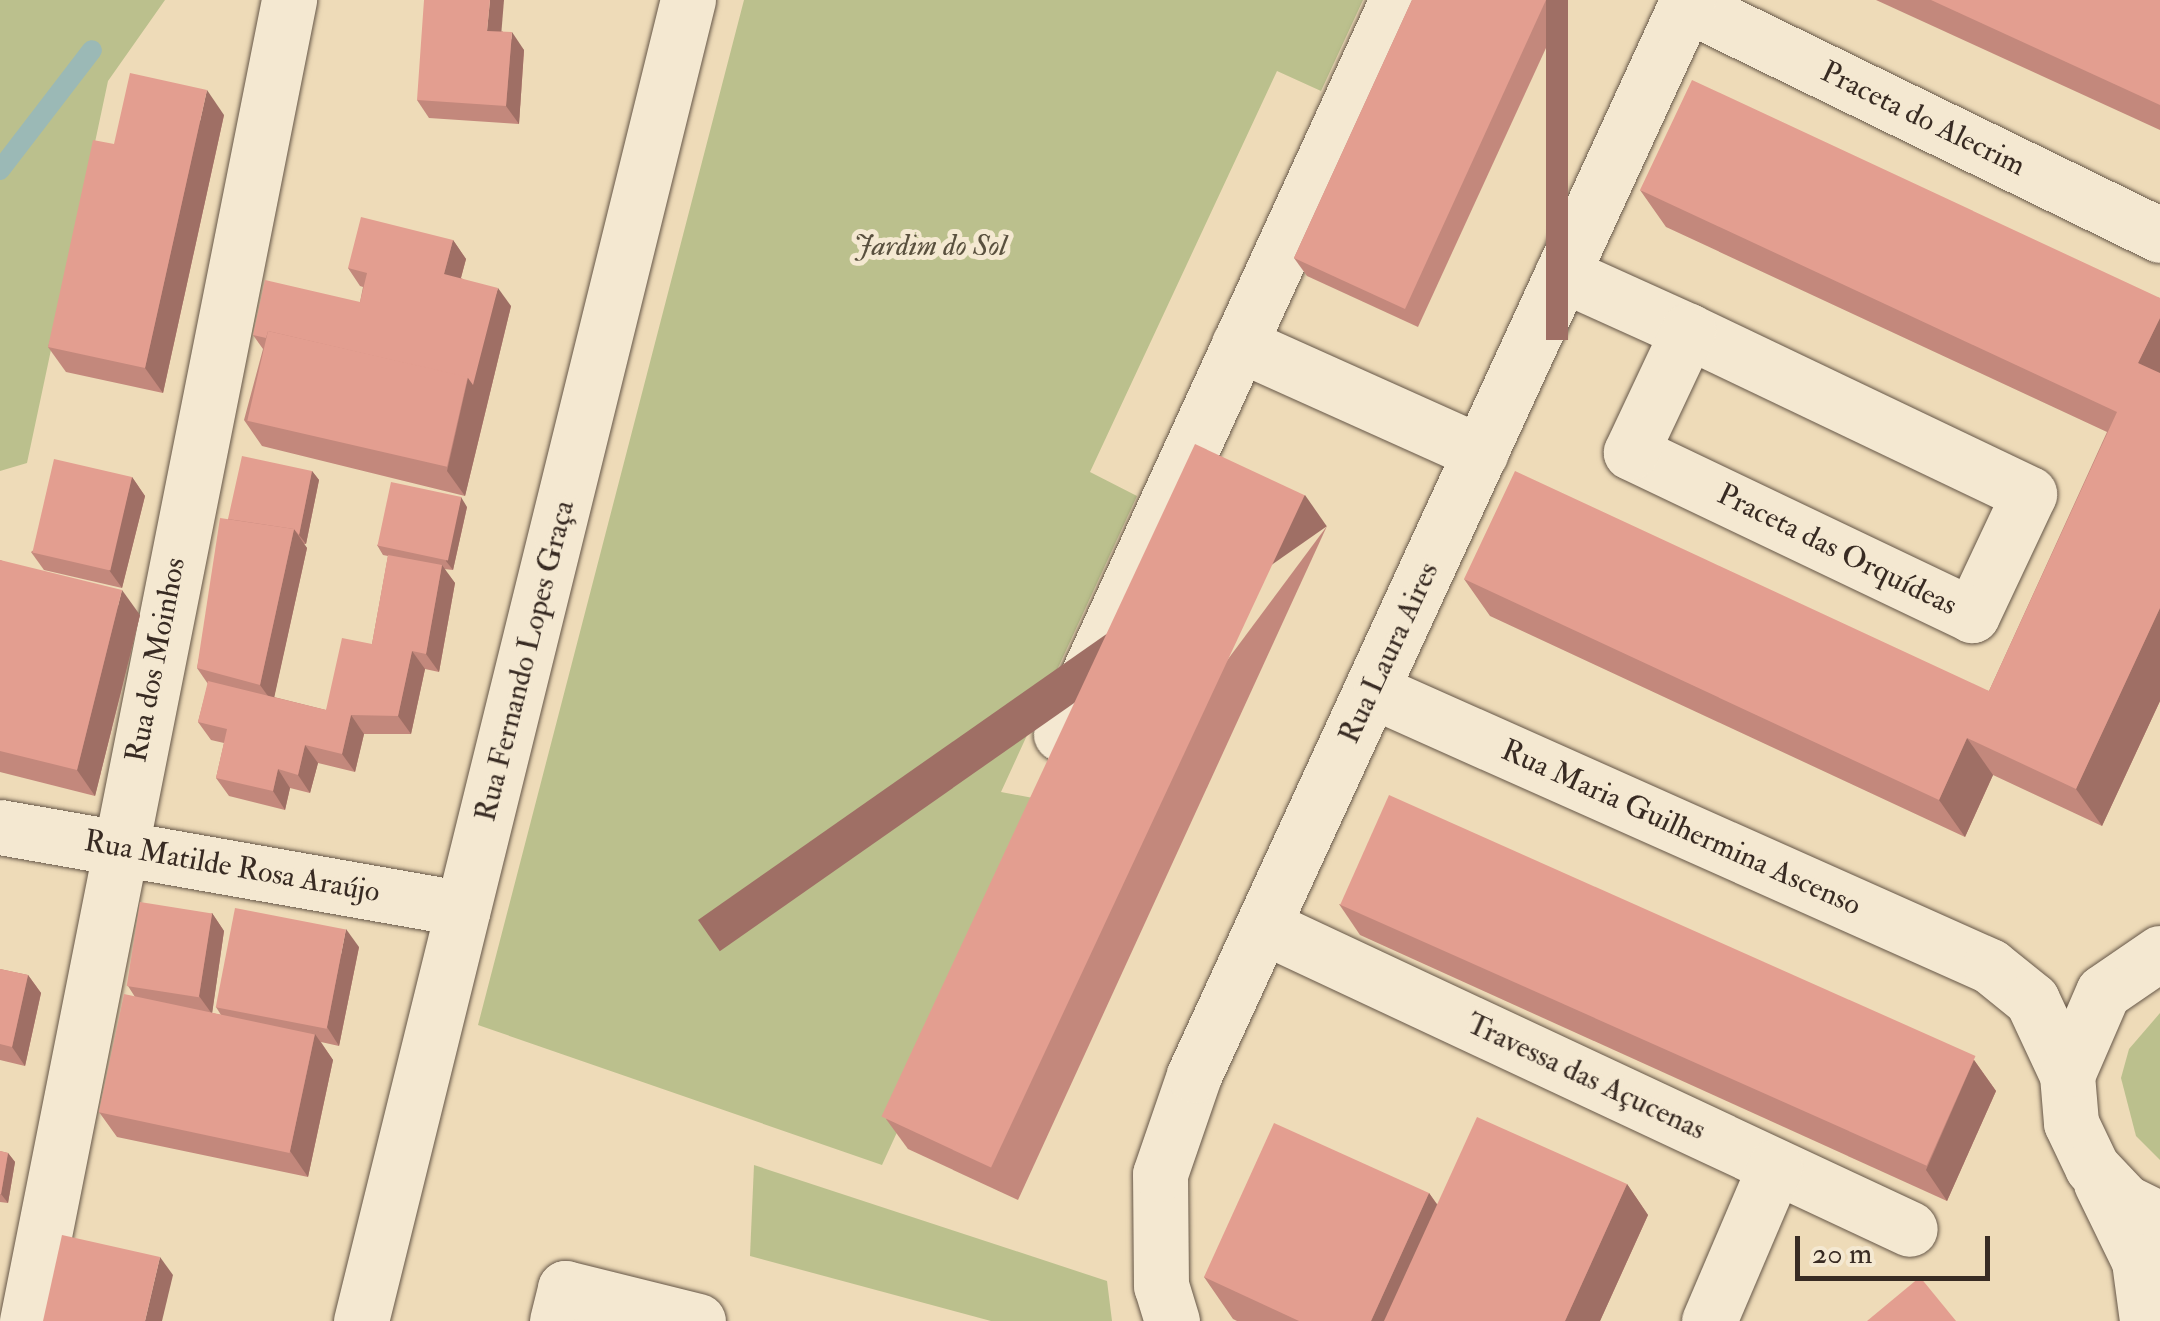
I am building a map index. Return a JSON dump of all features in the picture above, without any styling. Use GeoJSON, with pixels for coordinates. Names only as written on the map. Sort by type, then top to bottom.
{"type":"FeatureCollection","features":[{"type":"Feature","properties":{"kind":"street","name":"Rua dos Moinhos"},"geometry":{"type":"LineString","coordinates":[[27,1321],[288,0]]}},
{"type":"Feature","properties":{"kind":"street","name":"Rua Fernando Lopes Graça"},"geometry":{"type":"LineString","coordinates":[[361,1321],[688,0]]}},
{"type":"Feature","properties":{"kind":"street"},"geometry":{"type":"LineString","coordinates":[[1061,734],[1398,0]]}},
{"type":"Feature","properties":{"kind":"street","name":"Praceta do Alecrim"},"geometry":{"type":"LineString","coordinates":[[1687,2],[2160,235]]}},
{"type":"Feature","properties":{"kind":"street","name":"Rua Laura Aires"},"geometry":{"type":"LineString","coordinates":[[1172,1321],[1162,1286],[1160,1174],[1263,926],[1687,2]]}},
{"type":"Feature","properties":{"kind":"street","name":"Praceta das Orquídeas"},"geometry":{"type":"LineString","coordinates":[[1562,274],[1688,331],[2029,494],[1972,615],[1631,452],[1688,331]]}},
{"type":"Feature","properties":{"kind":"street"},"geometry":{"type":"LineString","coordinates":[[1239,344],[1480,453]]}},
{"type":"Feature","properties":{"kind":"street","name":"Rua Maria Guilhermina Ascenso"},"geometry":{"type":"LineString","coordinates":[[1371,690],[1990,966],[2032,1000],[2067,1075]]}},
{"type":"Feature","properties":{"kind":"street","name":"Rua Matilde Rosa Araújo"},"geometry":{"type":"LineString","coordinates":[[0,827],[463,909]]}},
{"type":"Feature","properties":{"kind":"street","name":"Travessa das Açucenas"},"geometry":{"type":"LineString","coordinates":[[1263,926],[1910,1229]]}},
{"type":"Feature","properties":{"kind":"street"},"geometry":{"type":"LineString","coordinates":[[2147,959],[2080,1028],[2067,1075],[2071,1123],[2140,1261],[2147,1321]]}},
{"type":"Feature","properties":{"kind":"street","name":"Rua Maria Guilhermina Ascenso"},"geometry":{"type":"LineString","coordinates":[[1990,966],[2078,974],[2147,959]]}},
{"type":"Feature","properties":{"kind":"street"},"geometry":{"type":"LineString","coordinates":[[1709,1321],[1775,1166]]}},
{"type":"Feature","properties":{"kind":"street"},"geometry":{"type":"LineString","coordinates":[[2092,1167],[2124,1202],[2160,1219]]}},
{"type":"Feature","properties":{"kind":"street"},"geometry":{"type":"LineString","coordinates":[[557,1321],[566,1288],[698,1321]]}},
{"type":"Feature","properties":{"kind":"street"},"geometry":{"type":"LineString","coordinates":[[2147,1321],[2160,1300]]}},
{"type":"Feature","properties":{"kind":"green space"},"geometry":{"type":"Polygon","coordinates":[[[0,0],[165,0],[108,81],[27,463],[0,471],[0,0]]]}},
{"type":"Feature","properties":{"kind":"green space","name":"Jardim do Sol"},"geometry":{"type":"Polygon","coordinates":[[[744,0],[1363,0],[1321,91],[1277,71],[1090,472],[1137,496],[1001,792],[1049,801],[882,1165],[478,1025],[744,0]]]}},
{"type":"Feature","properties":{"kind":"green space"},"geometry":{"type":"Polygon","coordinates":[[[2160,1013],[2160,1160],[2136,1136],[2121,1078],[2129,1049],[2160,1013]]]}},
{"type":"Feature","properties":{"kind":"green space"},"geometry":{"type":"Polygon","coordinates":[[[754,1165],[1107,1281],[1112,1321],[991,1321],[750,1256],[754,1165]]]}},
{"type":"Feature","properties":{"kind":"building"},"geometry":{"type":"Polygon","coordinates":[[[424,0],[490,0],[487,31],[512,32],[506,106],[417,100],[424,0]]]}},
{"type":"Feature","properties":{"kind":"building"},"geometry":{"type":"Polygon","coordinates":[[[1412,0],[1546,0],[1405,309],[1294,258],[1412,0]]]}},
{"type":"Feature","properties":{"kind":"building"},"geometry":{"type":"Polygon","coordinates":[[[1931,0],[2160,0],[2160,105],[1931,0]]]}},
{"type":"Feature","properties":{"kind":"building"},"geometry":{"type":"Polygon","coordinates":[[[130,73],[207,90],[145,368],[48,347],[93,140],[114,144],[130,73]]]}},
{"type":"Feature","properties":{"kind":"building"},"geometry":{"type":"Polygon","coordinates":[[[1692,80],[2160,298],[2160,318],[2138,363],[2160,373],[2160,608],[2076,789],[1967,738],[1939,800],[1464,579],[1515,471],[1989,691],[2117,412],[1640,190],[1692,80]]]}},
{"type":"Feature","properties":{"kind":"building"},"geometry":{"type":"Polygon","coordinates":[[[361,217],[453,240],[444,274],[498,288],[473,385],[468,378],[268,331],[266,338],[253,335],[265,280],[360,302],[367,273],[348,268],[361,217]]]}},
{"type":"Feature","properties":{"kind":"building"},"geometry":{"type":"Polygon","coordinates":[[[268,331],[468,377],[447,467],[247,421],[268,331]]]}},
{"type":"Feature","properties":{"kind":"building"},"geometry":{"type":"Polygon","coordinates":[[[1195,444],[1305,495],[991,1168],[881,1116],[1195,444]]]}},
{"type":"Feature","properties":{"kind":"building"},"geometry":{"type":"Polygon","coordinates":[[[242,456],[312,471],[299,535],[294,529],[228,519],[242,456]]]}},
{"type":"Feature","properties":{"kind":"building"},"geometry":{"type":"Polygon","coordinates":[[[54,459],[132,477],[110,571],[32,553],[54,459]]]}},
{"type":"Feature","properties":{"kind":"building"},"geometry":{"type":"Polygon","coordinates":[[[391,482],[461,497],[448,561],[377,546],[391,482]]]}},
{"type":"Feature","properties":{"kind":"building"},"geometry":{"type":"Polygon","coordinates":[[[220,518],[294,529],[260,685],[197,668],[220,518]]]}},
{"type":"Feature","properties":{"kind":"building"},"geometry":{"type":"Polygon","coordinates":[[[388,555],[442,565],[426,654],[412,651],[398,716],[351,715],[342,754],[305,745],[298,775],[278,769],[273,791],[216,778],[227,729],[198,722],[208,681],[326,710],[342,638],[372,644],[388,555]]]}},
{"type":"Feature","properties":{"kind":"building"},"geometry":{"type":"Polygon","coordinates":[[[0,560],[122,590],[77,770],[0,751],[0,560]]]}},
{"type":"Feature","properties":{"kind":"building"},"geometry":{"type":"Polygon","coordinates":[[[1389,795],[1975,1056],[1927,1166],[1340,905],[1389,795]]]}},
{"type":"Feature","properties":{"kind":"building"},"geometry":{"type":"Polygon","coordinates":[[[140,902],[212,913],[199,997],[127,986],[140,902]]]}},
{"type":"Feature","properties":{"kind":"building"},"geometry":{"type":"Polygon","coordinates":[[[235,908],[346,930],[327,1029],[216,1007],[235,908]]]}},
{"type":"Feature","properties":{"kind":"building"},"geometry":{"type":"Polygon","coordinates":[[[0,969],[28,975],[12,1047],[0,1044],[0,969]]]}},
{"type":"Feature","properties":{"kind":"building"},"geometry":{"type":"Polygon","coordinates":[[[124,994],[315,1035],[290,1153],[99,1112],[124,994]]]}},
{"type":"Feature","properties":{"kind":"building"},"geometry":{"type":"Polygon","coordinates":[[[1477,1117],[1627,1184],[1565,1321],[1384,1321],[1477,1117]]]}},
{"type":"Feature","properties":{"kind":"building"},"geometry":{"type":"Polygon","coordinates":[[[1274,1123],[1429,1193],[1371,1321],[1299,1321],[1204,1277],[1274,1123]]]}},
{"type":"Feature","properties":{"kind":"building"},"geometry":{"type":"Polygon","coordinates":[[[0,1151],[8,1153],[1,1194],[0,1194],[0,1151]]]}},
{"type":"Feature","properties":{"kind":"building"},"geometry":{"type":"Polygon","coordinates":[[[62,1235],[160,1257],[145,1321],[43,1321],[62,1235]]]}},
{"type":"Feature","properties":{"kind":"building"},"geometry":{"type":"Polygon","coordinates":[[[1920,1277],[1956,1321],[1867,1321],[1920,1277]]]}},
{"type":"Feature","properties":{"kind":"waterway"},"geometry":{"type":"LineString","coordinates":[[0,170],[92,50]]}}]}
